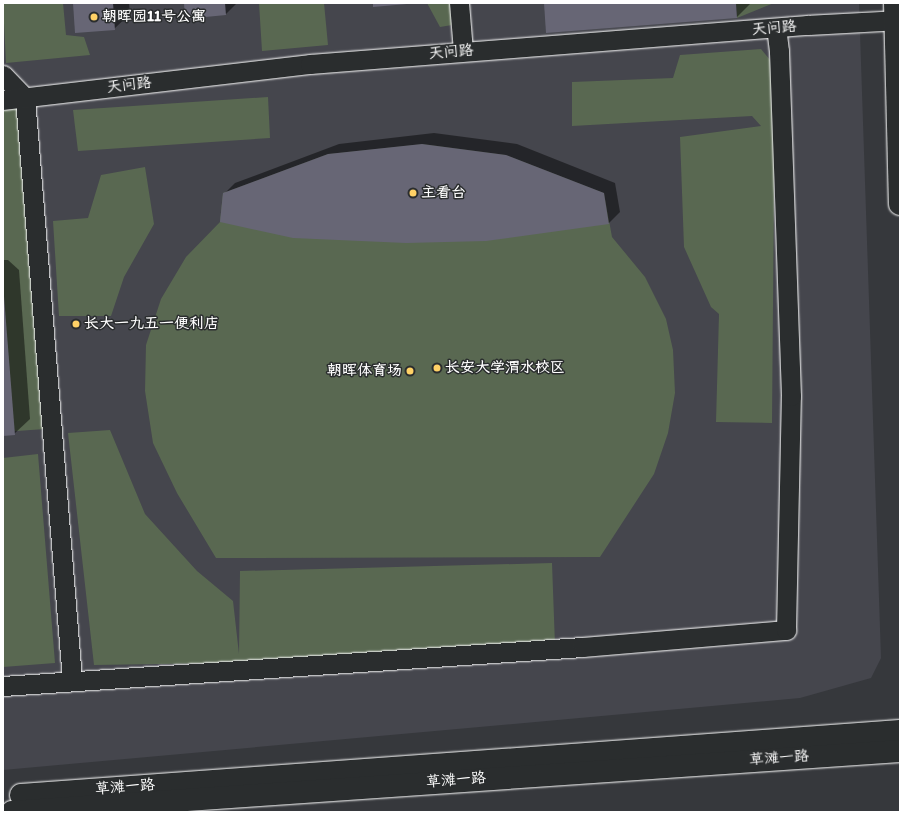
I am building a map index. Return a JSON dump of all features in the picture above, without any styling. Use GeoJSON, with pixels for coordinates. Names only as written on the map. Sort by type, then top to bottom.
{"type":"FeatureCollection","features":[{"type":"Feature","properties":{"kind":"street"},"geometry":{"type":"LineString","coordinates":[[459,3],[463,51]]}},
{"type":"Feature","properties":{"kind":"street"},"geometry":{"type":"LineString","coordinates":[[897,15],[900,204]]}},
{"type":"Feature","properties":{"kind":"street","name":"天问路"},"geometry":{"type":"LineString","coordinates":[[3,100],[310,64],[776,28],[897,15]]}},
{"type":"Feature","properties":{"kind":"street"},"geometry":{"type":"LineString","coordinates":[[3,686],[72,680],[575,647],[786,630],[791,396],[779,51],[776,28]]}},
{"type":"Feature","properties":{"kind":"street"},"geometry":{"type":"LineString","coordinates":[[3,75],[25,98],[72,680]]}},
{"type":"Feature","properties":{"kind":"street","name":"草滩一路"},"geometry":{"type":"LineString","coordinates":[[16,808],[900,731]]}},
{"type":"Feature","properties":{"kind":"street","name":"草滩一路"},"geometry":{"type":"LineString","coordinates":[[16,808],[900,751]]}},
{"type":"Feature","properties":{"kind":"shaded area","name":"长安大学渭水校区"},"geometry":{"type":"Polygon","coordinates":[[[3,3],[859,3],[881,658],[871,678],[800,698],[3,770],[3,3]]]}},
{"type":"Feature","properties":{"kind":"green space"},"geometry":{"type":"Polygon","coordinates":[[[3,3],[63,3],[66,35],[84,37],[90,55],[6,63],[3,3]]]}},
{"type":"Feature","properties":{"kind":"green space"},"geometry":{"type":"Polygon","coordinates":[[[259,3],[324,3],[328,45],[262,51],[259,3]]]}},
{"type":"Feature","properties":{"kind":"green space"},"geometry":{"type":"Polygon","coordinates":[[[427,3],[451,3],[452,25],[440,27],[427,3]]]}},
{"type":"Feature","properties":{"kind":"green space"},"geometry":{"type":"Polygon","coordinates":[[[736,3],[774,3],[737,18],[736,3]]]}},
{"type":"Feature","properties":{"kind":"green space"},"geometry":{"type":"Polygon","coordinates":[[[761,49],[775,66],[772,423],[716,422],[719,314],[711,307],[684,247],[680,137],[761,126],[752,116],[572,126],[572,82],[673,78],[680,55],[761,49]]]}},
{"type":"Feature","properties":{"kind":"green space"},"geometry":{"type":"Polygon","coordinates":[[[268,97],[270,138],[78,151],[73,110],[268,97]]]}},
{"type":"Feature","properties":{"kind":"green space"},"geometry":{"type":"Polygon","coordinates":[[[20,108],[45,429],[3,432],[3,109],[20,108]]]}},
{"type":"Feature","properties":{"kind":"green space","name":"朝晖体育场"},"geometry":{"type":"Polygon","coordinates":[[[423,144],[506,155],[604,193],[612,237],[645,277],[666,319],[673,350],[675,393],[668,433],[654,474],[600,557],[216,558],[177,493],[153,443],[145,391],[146,345],[161,299],[186,257],[220,222],[223,193],[328,154],[423,144]]]}},
{"type":"Feature","properties":{"kind":"green space"},"geometry":{"type":"Polygon","coordinates":[[[145,167],[154,224],[124,277],[111,316],[59,316],[53,221],[88,218],[101,175],[145,167]]]}},
{"type":"Feature","properties":{"kind":"green space"},"geometry":{"type":"Polygon","coordinates":[[[110,430],[145,514],[197,571],[233,601],[239,654],[240,571],[552,563],[555,645],[225,663],[94,665],[68,433],[110,430]]]}},
{"type":"Feature","properties":{"kind":"green space"},"geometry":{"type":"Polygon","coordinates":[[[38,454],[55,663],[3,667],[3,458],[38,454]]]}},
{"type":"Feature","properties":{"kind":"building","name":"朝晖园11号公寓"},"geometry":{"type":"Polygon","coordinates":[[[73,3],[113,3],[115,30],[75,33],[73,3]]]}},
{"type":"Feature","properties":{"kind":"building"},"geometry":{"type":"Polygon","coordinates":[[[184,3],[225,3],[226,15],[185,19],[184,3]]]}},
{"type":"Feature","properties":{"kind":"building"},"geometry":{"type":"Polygon","coordinates":[[[373,3],[407,3],[407,4],[373,7],[373,3]]]}},
{"type":"Feature","properties":{"kind":"building"},"geometry":{"type":"Polygon","coordinates":[[[544,3],[736,3],[737,18],[546,33],[544,3]]]}},
{"type":"Feature","properties":{"kind":"building","name":"主看台"},"geometry":{"type":"Polygon","coordinates":[[[422,144],[506,155],[604,193],[609,224],[486,241],[406,243],[293,238],[220,222],[223,193],[328,154],[422,144]]]}},
{"type":"Feature","properties":{"kind":"building"},"geometry":{"type":"Polygon","coordinates":[[[3,284],[15,435],[3,436],[3,284]]]}},
{"type":"Feature","properties":{"kind":"place","name":"朝晖园11号公寓"},"geometry":{"type":"Point","coordinates":[94,17]}},
{"type":"Feature","properties":{"kind":"place","name":"主看台"},"geometry":{"type":"Point","coordinates":[413,193]}},
{"type":"Feature","properties":{"kind":"place","name":"长大一九五一便利店"},"geometry":{"type":"Point","coordinates":[76,324]}},
{"type":"Feature","properties":{"kind":"place","name":"长安大学渭水校区"},"geometry":{"type":"Point","coordinates":[437,368]}},
{"type":"Feature","properties":{"kind":"place","name":"朝晖体育场"},"geometry":{"type":"Point","coordinates":[410,371]}}]}
